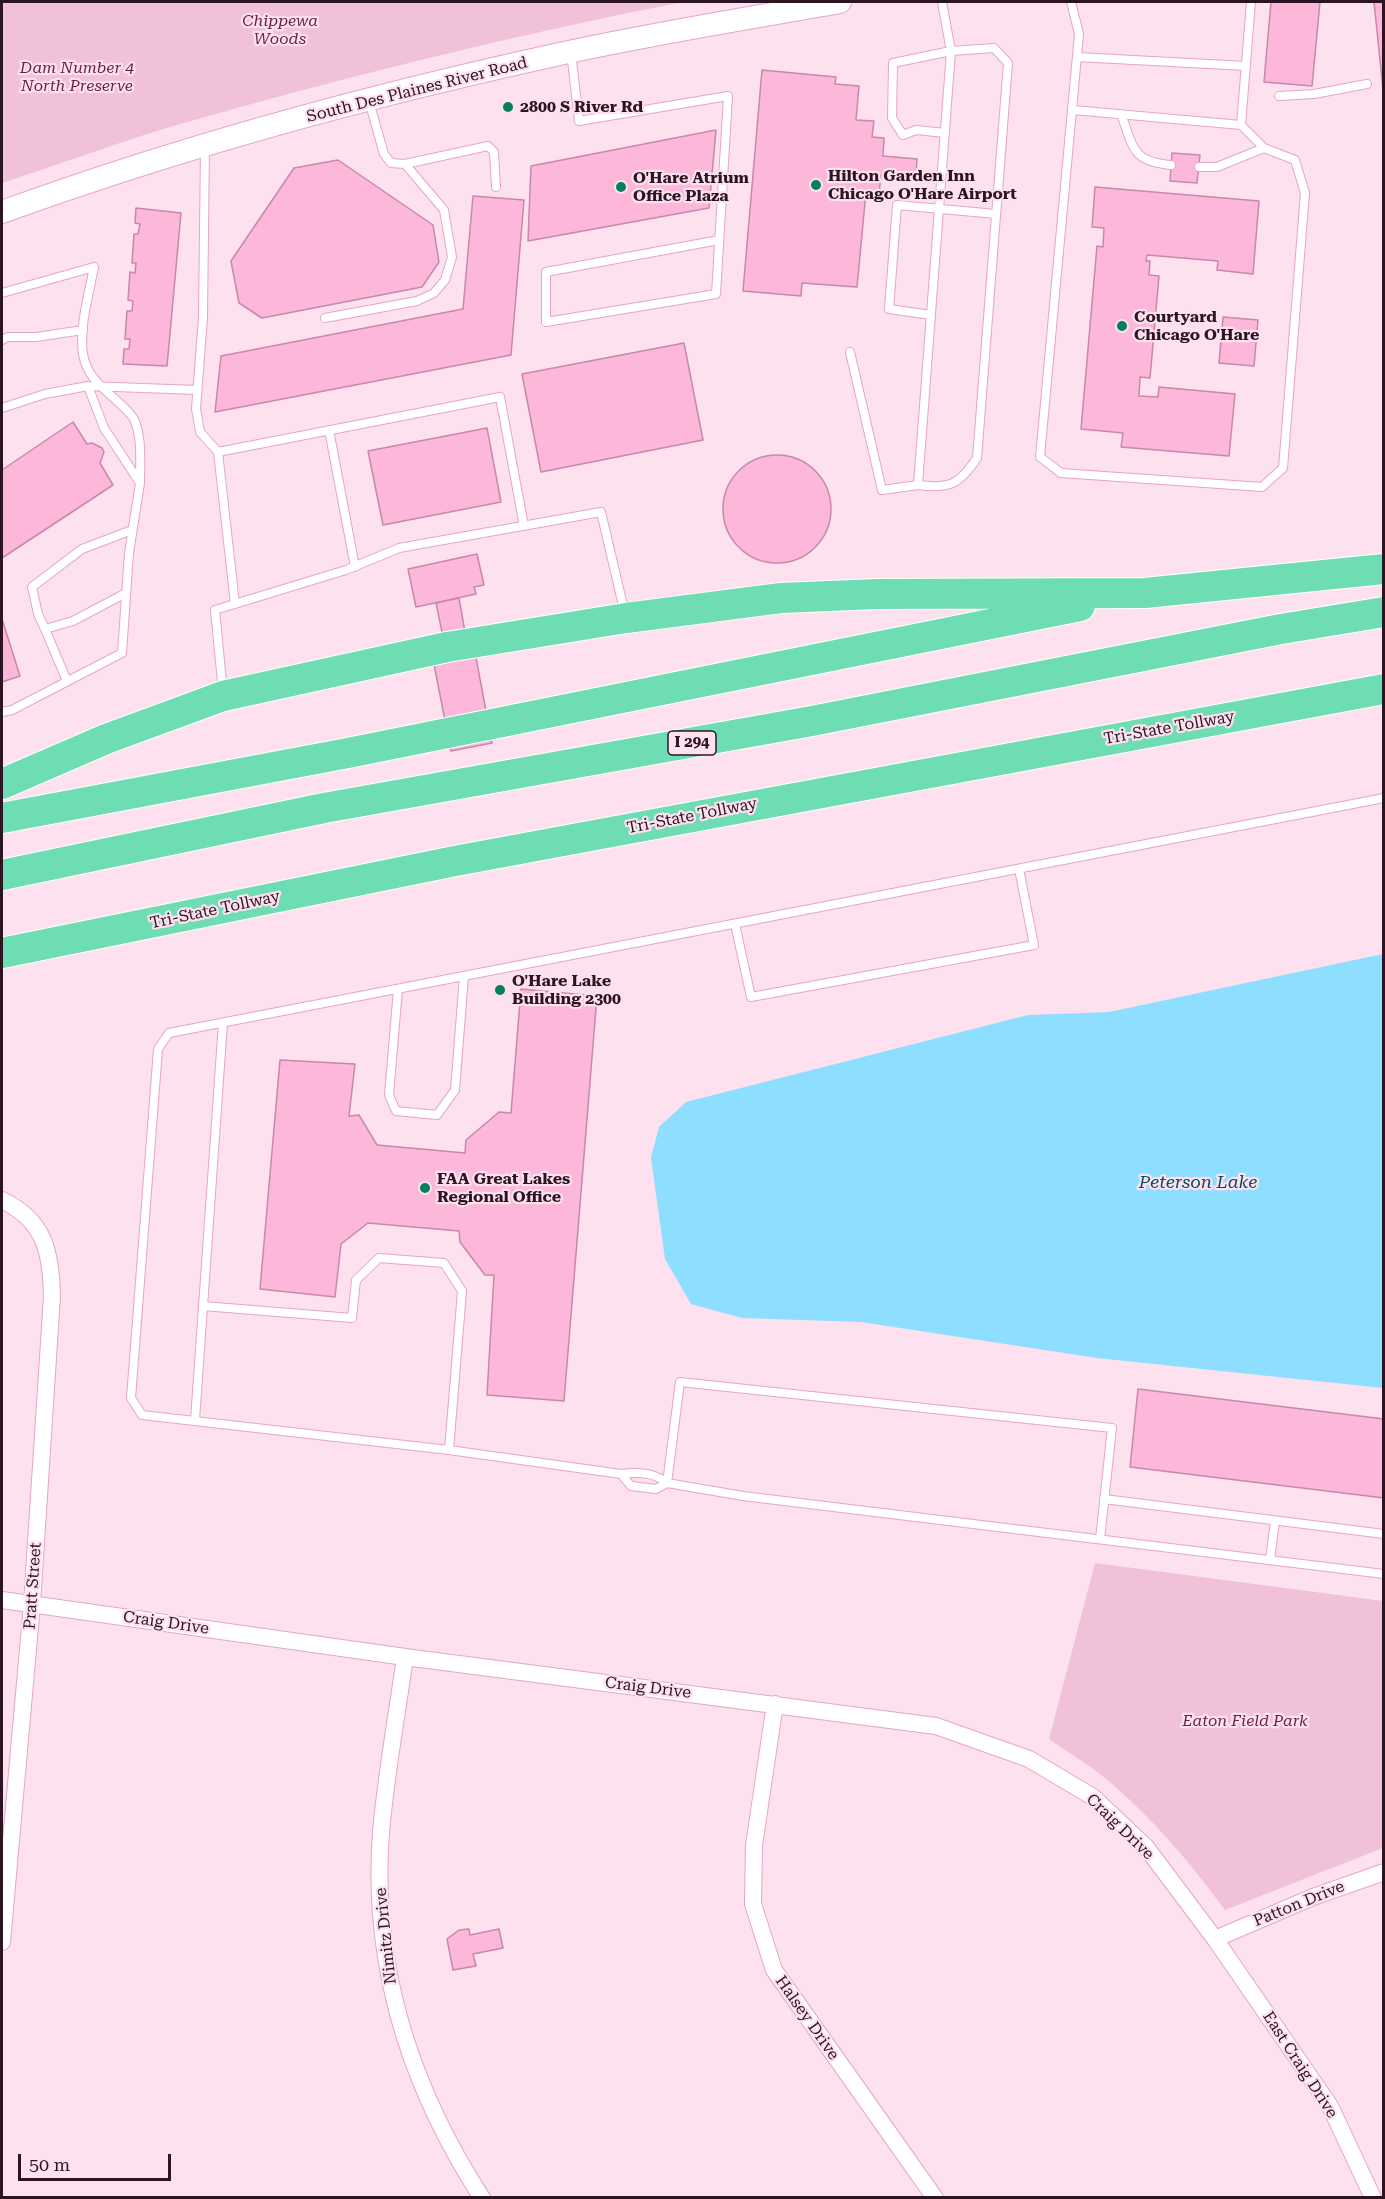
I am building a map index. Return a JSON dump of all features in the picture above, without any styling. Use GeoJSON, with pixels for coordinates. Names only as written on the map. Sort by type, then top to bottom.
{"type":"FeatureCollection","features":[{"type":"Feature","properties":{"kind":"highway"},"geometry":{"type":"LineString","coordinates":[[2,784],[106,739],[223,696],[447,646],[626,618],[781,598],[877,594],[1144,593],[1383,569]]}},
{"type":"Feature","properties":{"kind":"highway"},"geometry":{"type":"LineString","coordinates":[[2,818],[489,725],[1144,593]]}},
{"type":"Feature","properties":{"kind":"highway","name":"I 294"},"geometry":{"type":"LineString","coordinates":[[2,875],[324,808],[812,722],[1281,629],[1383,612]]}},
{"type":"Feature","properties":{"kind":"highway","name":"Tri-State Tollway"},"geometry":{"type":"LineString","coordinates":[[2,953],[455,861],[1383,689]]}},
{"type":"Feature","properties":{"kind":"main road","name":"South Des Plaines River Road"},"geometry":{"type":"LineString","coordinates":[[2,212],[205,146],[369,100],[571,52],[840,2]]}},
{"type":"Feature","properties":{"kind":"street","name":"Pratt Street"},"geometry":{"type":"LineString","coordinates":[[2,1200],[12,1205],[41,1232],[51,1264],[52,1296],[32,1604],[2,1942]]}},
{"type":"Feature","properties":{"kind":"street","name":"Craig Drive"},"geometry":{"type":"LineString","coordinates":[[2,1600],[405,1657],[936,1726],[1029,1759],[1093,1797],[1146,1847],[1215,1939]]}},
{"type":"Feature","properties":{"kind":"street","name":"Nimitz Drive"},"geometry":{"type":"LineString","coordinates":[[405,1657],[381,1832],[380,1901],[387,1973],[404,2036],[426,2096],[455,2157],[482,2198]]}},
{"type":"Feature","properties":{"kind":"street","name":"Halsey Drive"},"geometry":{"type":"LineString","coordinates":[[776,1704],[754,1845],[753,1904],[774,1970],[935,2198]]}},
{"type":"Feature","properties":{"kind":"street","name":"Patton Drive"},"geometry":{"type":"LineString","coordinates":[[1215,1939],[1313,1897],[1383,1872]]}},
{"type":"Feature","properties":{"kind":"street","name":"East Craig Drive"},"geometry":{"type":"LineString","coordinates":[[1215,1939],[1330,2106],[1373,2198]]}},
{"type":"Feature","properties":{"kind":"lane"},"geometry":{"type":"LineString","coordinates":[[918,485],[951,51],[942,2]]}},
{"type":"Feature","properties":{"kind":"lane"},"geometry":{"type":"LineString","coordinates":[[1071,2],[1079,34],[1040,456],[1061,473],[1262,487],[1283,468],[1305,193],[1295,160],[1264,148],[1241,126],[1073,110]]}},
{"type":"Feature","properties":{"kind":"lane"},"geometry":{"type":"LineString","coordinates":[[1241,126],[1251,2]]}},
{"type":"Feature","properties":{"kind":"lane"},"geometry":{"type":"LineString","coordinates":[[850,352],[882,489],[918,485],[942,488],[966,475],[977,458],[1008,63],[994,48],[951,51],[893,63],[892,118],[903,135],[916,130],[945,133]]}},
{"type":"Feature","properties":{"kind":"lane"},"geometry":{"type":"LineString","coordinates":[[571,52],[579,121],[728,96],[716,294],[546,322],[546,272],[719,240]]}},
{"type":"Feature","properties":{"kind":"lane"},"geometry":{"type":"LineString","coordinates":[[1077,57],[1246,66]]}},
{"type":"Feature","properties":{"kind":"lane"},"geometry":{"type":"LineString","coordinates":[[1279,96],[1314,94],[1367,84]]}},
{"type":"Feature","properties":{"kind":"lane"},"geometry":{"type":"LineString","coordinates":[[369,100],[384,154],[391,163],[405,164],[488,146],[494,152],[496,187]]}},
{"type":"Feature","properties":{"kind":"lane"},"geometry":{"type":"LineString","coordinates":[[1121,114],[1137,156],[1151,163],[1171,165]]}},
{"type":"Feature","properties":{"kind":"lane"},"geometry":{"type":"LineString","coordinates":[[205,146],[203,317],[196,409],[200,432],[218,452],[235,604]]}},
{"type":"Feature","properties":{"kind":"lane"},"geometry":{"type":"LineString","coordinates":[[1198,167],[1217,167],[1264,148]]}},
{"type":"Feature","properties":{"kind":"lane"},"geometry":{"type":"LineString","coordinates":[[325,318],[417,301],[434,293],[445,280],[452,257],[444,210],[405,164]]}},
{"type":"Feature","properties":{"kind":"lane"},"geometry":{"type":"LineString","coordinates":[[931,315],[889,309],[897,205],[939,211],[996,214]]}},
{"type":"Feature","properties":{"kind":"lane"},"geometry":{"type":"LineString","coordinates":[[2,293],[94,267],[83,330],[83,356],[98,386],[133,416],[141,449],[140,483],[132,530],[122,653],[12,710],[2,712]]}},
{"type":"Feature","properties":{"kind":"lane"},"geometry":{"type":"LineString","coordinates":[[2,340],[83,330]]}},
{"type":"Feature","properties":{"kind":"lane"},"geometry":{"type":"LineString","coordinates":[[2,408],[45,394],[88,386],[197,390]]}},
{"type":"Feature","properties":{"kind":"lane"},"geometry":{"type":"LineString","coordinates":[[88,386],[104,428],[140,483]]}},
{"type":"Feature","properties":{"kind":"lane"},"geometry":{"type":"LineString","coordinates":[[218,452],[500,397],[524,526]]}},
{"type":"Feature","properties":{"kind":"lane"},"geometry":{"type":"LineString","coordinates":[[329,430],[355,567]]}},
{"type":"Feature","properties":{"kind":"lane"},"geometry":{"type":"LineString","coordinates":[[223,696],[215,610],[355,567],[399,548],[601,512],[626,618]]}},
{"type":"Feature","properties":{"kind":"lane"},"geometry":{"type":"LineString","coordinates":[[67,681],[38,614],[32,587],[82,549],[132,530]]}},
{"type":"Feature","properties":{"kind":"lane"},"geometry":{"type":"LineString","coordinates":[[45,629],[73,621],[126,593]]}},
{"type":"Feature","properties":{"kind":"lane"},"geometry":{"type":"LineString","coordinates":[[1383,798],[169,1033],[158,1048],[131,1398],[142,1415],[449,1450],[621,1474],[634,1472],[658,1476],[667,1483],[743,1496],[1383,1574]]}},
{"type":"Feature","properties":{"kind":"lane"},"geometry":{"type":"LineString","coordinates":[[735,924],[751,997],[1034,945],[1019,869]]}},
{"type":"Feature","properties":{"kind":"lane"},"geometry":{"type":"LineString","coordinates":[[398,989],[389,1095],[396,1111],[437,1115],[455,1090],[464,976]]}},
{"type":"Feature","properties":{"kind":"lane"},"geometry":{"type":"LineString","coordinates":[[195,1420],[224,1023]]}},
{"type":"Feature","properties":{"kind":"lane"},"geometry":{"type":"LineString","coordinates":[[203,1306],[352,1318],[356,1280],[379,1258],[444,1263],[462,1291],[449,1450]]}},
{"type":"Feature","properties":{"kind":"lane"},"geometry":{"type":"LineString","coordinates":[[667,1483],[680,1382],[1112,1428],[1100,1539]]}},
{"type":"Feature","properties":{"kind":"lane"},"geometry":{"type":"LineString","coordinates":[[621,1474],[631,1486],[656,1489],[667,1483]]}},
{"type":"Feature","properties":{"kind":"lane"},"geometry":{"type":"LineString","coordinates":[[1104,1499],[1383,1534]]}},
{"type":"Feature","properties":{"kind":"lane"},"geometry":{"type":"LineString","coordinates":[[1270,1560],[1275,1521]]}},
{"type":"Feature","properties":{"kind":"green space","name":"Dam Number 4 North Preserve"},"geometry":{"type":"Polygon","coordinates":[[[2,2],[683,2],[425,59],[233,109],[149,134],[2,183],[2,2]]]}},
{"type":"Feature","properties":{"kind":"green space","name":"Eaton Field Park"},"geometry":{"type":"Polygon","coordinates":[[[1095,1563],[1383,1601],[1383,1848],[1225,1910],[1186,1860],[1128,1798],[1089,1766],[1049,1739],[1095,1563]]]}},
{"type":"Feature","properties":{"kind":"water","name":"Peterson Lake"},"geometry":{"type":"Polygon","coordinates":[[[1383,954],[1383,1388],[1097,1358],[861,1322],[742,1318],[691,1304],[665,1259],[651,1158],[659,1127],[686,1102],[1028,1015],[1109,1012],[1383,954]]]}},
{"type":"Feature","properties":{"kind":"building"},"geometry":{"type":"Polygon","coordinates":[[[1271,2],[1320,2],[1312,86],[1264,82],[1271,2]]]}},
{"type":"Feature","properties":{"kind":"building"},"geometry":{"type":"Polygon","coordinates":[[[1374,2],[1384,2],[1384,99],[1374,2]]]}},
{"type":"Feature","properties":{"kind":"building","name":"Hilton Garden Inn Chicago O'Hare Airport"},"geometry":{"type":"Polygon","coordinates":[[[762,70],[836,77],[835,84],[859,86],[856,120],[874,121],[872,137],[884,138],[883,156],[917,159],[916,178],[881,175],[879,194],[866,192],[857,287],[802,283],[801,296],[743,291],[762,70]]]}},
{"type":"Feature","properties":{"kind":"building","name":"O'Hare Atrium Office Plaza"},"geometry":{"type":"Polygon","coordinates":[[[716,130],[709,208],[528,241],[531,166],[716,130]]]}},
{"type":"Feature","properties":{"kind":"building"},"geometry":{"type":"Polygon","coordinates":[[[1172,153],[1200,155],[1197,183],[1170,181],[1172,153]]]}},
{"type":"Feature","properties":{"kind":"building"},"geometry":{"type":"Polygon","coordinates":[[[338,160],[433,225],[439,262],[422,287],[262,318],[239,303],[231,261],[294,168],[338,160]]]}},
{"type":"Feature","properties":{"kind":"building","name":"Courtyard Chicago O'Hare"},"geometry":{"type":"Polygon","coordinates":[[[1095,187],[1259,201],[1253,274],[1217,270],[1218,261],[1147,255],[1146,261],[1150,261],[1149,275],[1159,276],[1150,378],[1140,377],[1139,396],[1158,397],[1159,387],[1235,394],[1229,456],[1121,447],[1123,433],[1081,429],[1097,246],[1103,247],[1104,228],[1092,227],[1095,187]]]}},
{"type":"Feature","properties":{"kind":"building"},"geometry":{"type":"Polygon","coordinates":[[[473,196],[524,200],[511,355],[215,412],[221,356],[463,309],[473,196]]]}},
{"type":"Feature","properties":{"kind":"building"},"geometry":{"type":"Polygon","coordinates":[[[136,208],[181,213],[167,366],[123,364],[124,349],[129,349],[130,339],[125,339],[127,311],[132,311],[133,301],[128,300],[130,272],[135,273],[136,263],[132,263],[134,234],[138,234],[140,224],[135,223],[136,208]]]}},
{"type":"Feature","properties":{"kind":"building"},"geometry":{"type":"Polygon","coordinates":[[[1223,317],[1258,320],[1254,366],[1219,363],[1223,317]]]}},
{"type":"Feature","properties":{"kind":"building"},"geometry":{"type":"Polygon","coordinates":[[[684,343],[703,440],[541,472],[522,374],[684,343]]]}},
{"type":"Feature","properties":{"kind":"building"},"geometry":{"type":"Polygon","coordinates":[[[73,422],[87,444],[92,443],[102,448],[104,452],[100,463],[113,485],[2,558],[2,470],[73,422]]]}},
{"type":"Feature","properties":{"kind":"building"},"geometry":{"type":"Polygon","coordinates":[[[487,428],[501,502],[383,525],[368,451],[487,428]]]}},
{"type":"Feature","properties":{"kind":"building"},"geometry":{"type":"Polygon","coordinates":[[[777,455],[798,459],[815,471],[827,488],[831,509],[827,530],[815,547],[798,559],[777,563],[756,559],[739,547],[727,530],[723,509],[727,488],[739,471],[756,459],[777,455]]]}},
{"type":"Feature","properties":{"kind":"building"},"geometry":{"type":"Polygon","coordinates":[[[477,554],[484,585],[474,587],[476,594],[416,607],[408,569],[477,554]]]}},
{"type":"Feature","properties":{"kind":"building"},"geometry":{"type":"Polygon","coordinates":[[[459,598],[465,632],[471,631],[492,743],[451,751],[429,639],[443,637],[436,603],[459,598]]]}},
{"type":"Feature","properties":{"kind":"building"},"geometry":{"type":"Polygon","coordinates":[[[2,619],[20,676],[2,682],[2,619]]]}},
{"type":"Feature","properties":{"kind":"building","name":"FAA Great Lakes Regional Office"},"geometry":{"type":"Polygon","coordinates":[[[521,989],[597,996],[564,1401],[487,1395],[494,1275],[485,1275],[460,1242],[459,1231],[368,1223],[341,1244],[335,1297],[260,1289],[280,1060],[355,1064],[349,1116],[359,1115],[377,1145],[465,1153],[466,1140],[499,1112],[511,1113],[521,989]]]}},
{"type":"Feature","properties":{"kind":"building"},"geometry":{"type":"Polygon","coordinates":[[[1138,1389],[1384,1419],[1384,1498],[1130,1467],[1138,1389]]]}},
{"type":"Feature","properties":{"kind":"building"},"geometry":{"type":"Polygon","coordinates":[[[469,1929],[470,1935],[499,1929],[503,1948],[473,1954],[476,1966],[453,1970],[447,1939],[459,1930],[469,1929]]]}},
{"type":"Feature","properties":{"kind":"place","name":"2800 S River Rd"},"geometry":{"type":"Point","coordinates":[508,107]}},
{"type":"Feature","properties":{"kind":"place","name":"Hilton Garden Inn Chicago O'Hare Airport"},"geometry":{"type":"Point","coordinates":[816,185]}},
{"type":"Feature","properties":{"kind":"place","name":"O'Hare Atrium Office Plaza"},"geometry":{"type":"Point","coordinates":[621,187]}},
{"type":"Feature","properties":{"kind":"place","name":"Courtyard Chicago O'Hare"},"geometry":{"type":"Point","coordinates":[1122,326]}},
{"type":"Feature","properties":{"kind":"place","name":"O'Hare Lake Building 2300"},"geometry":{"type":"Point","coordinates":[500,990]}},
{"type":"Feature","properties":{"kind":"place","name":"FAA Great Lakes Regional Office"},"geometry":{"type":"Point","coordinates":[425,1188]}},
{"type":"Feature","properties":{"kind":"park label","name":"Chippewa Woods"},"geometry":{"type":"Point","coordinates":[280,30]}}]}
